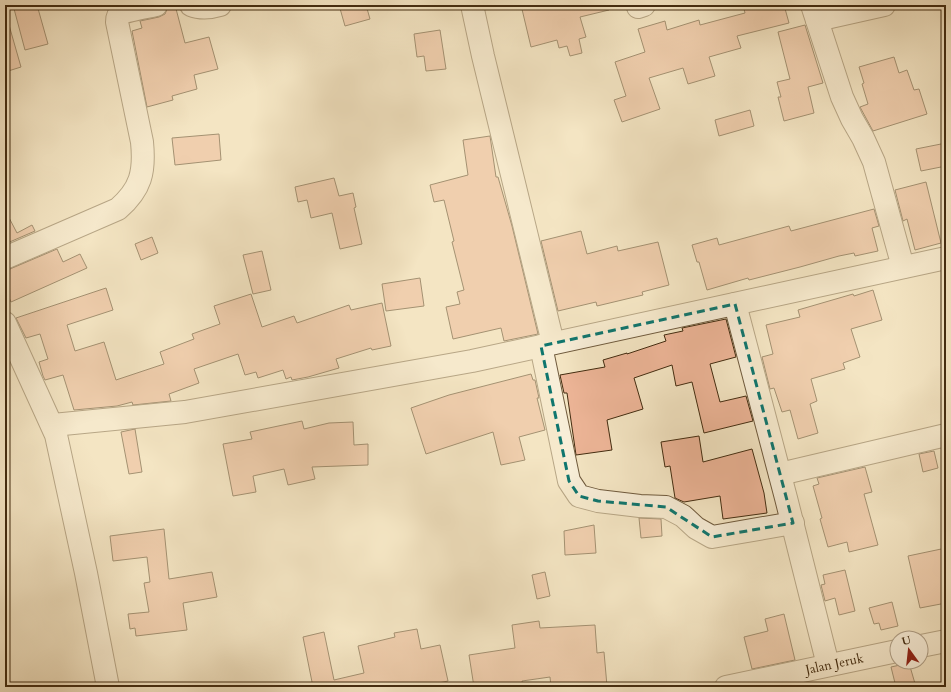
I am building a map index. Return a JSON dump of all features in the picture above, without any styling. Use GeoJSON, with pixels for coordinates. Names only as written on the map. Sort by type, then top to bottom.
{"type":"FeatureCollection","features":[{"type":"Feature","properties":{"kind":"street"},"geometry":{"type":"LineString","coordinates":[[5,258],[118,209],[129,199],[138,185],[143,158],[142,142],[117,17],[126,12],[156,5]]}},
{"type":"Feature","properties":{"kind":"street"},"geometry":{"type":"LineString","coordinates":[[191,5],[199,8],[220,5]]}},
{"type":"Feature","properties":{"kind":"street"},"geometry":{"type":"LineString","coordinates":[[472,5],[547,345],[569,481],[579,496],[598,501],[640,506],[666,507],[683,516],[696,528],[712,537],[793,523]]}},
{"type":"Feature","properties":{"kind":"street"},"geometry":{"type":"LineString","coordinates":[[884,5],[814,13],[842,97],[874,162],[903,267]]}},
{"type":"Feature","properties":{"kind":"street"},"geometry":{"type":"LineString","coordinates":[[53,425],[185,412],[472,361],[946,258]]}},
{"type":"Feature","properties":{"kind":"street"},"geometry":{"type":"LineString","coordinates":[[735,304],[793,523],[828,665]]}},
{"type":"Feature","properties":{"kind":"street"},"geometry":{"type":"LineString","coordinates":[[5,323],[53,425],[56,435],[108,687]]}},
{"type":"Feature","properties":{"kind":"street"},"geometry":{"type":"LineString","coordinates":[[780,474],[946,435]]}},
{"type":"Feature","properties":{"kind":"street"},"geometry":{"type":"LineString","coordinates":[[929,644],[946,641]]}},
{"type":"Feature","properties":{"kind":"street","name":"Jalan Jeruk"},"geometry":{"type":"LineString","coordinates":[[730,687],[889,653]]}},
{"type":"Feature","properties":{"kind":"highlighted area"},"geometry":{"type":"Polygon","coordinates":[[[735,304],[793,523],[712,537],[666,507],[598,501],[579,496],[569,481],[541,346],[735,304]]]}},
{"type":"Feature","properties":{"kind":"building"},"geometry":{"type":"Polygon","coordinates":[[[13,5],[37,5],[48,44],[25,50],[13,5]]]}},
{"type":"Feature","properties":{"kind":"building"},"geometry":{"type":"Polygon","coordinates":[[[175,5],[185,43],[209,37],[218,69],[194,75],[197,89],[172,96],[173,100],[147,107],[132,31],[142,28],[140,21],[159,17],[165,14],[168,7],[175,5]]]}},
{"type":"Feature","properties":{"kind":"building"},"geometry":{"type":"Polygon","coordinates":[[[339,5],[366,5],[370,19],[345,26],[339,5]]]}},
{"type":"Feature","properties":{"kind":"building"},"geometry":{"type":"Polygon","coordinates":[[[521,5],[609,5],[609,10],[580,17],[586,37],[579,39],[582,53],[570,56],[567,46],[559,48],[557,40],[531,47],[521,5]]]}},
{"type":"Feature","properties":{"kind":"building"},"geometry":{"type":"Polygon","coordinates":[[[743,5],[784,5],[789,23],[737,36],[741,48],[709,57],[715,76],[688,84],[683,68],[649,78],[660,109],[622,122],[614,100],[626,96],[615,62],[645,52],[638,29],[665,21],[667,30],[699,20],[700,25],[745,13],[743,5]]]}},
{"type":"Feature","properties":{"kind":"building"},"geometry":{"type":"Polygon","coordinates":[[[5,25],[9,25],[21,67],[5,72],[5,25]]]}},
{"type":"Feature","properties":{"kind":"building"},"geometry":{"type":"Polygon","coordinates":[[[805,25],[823,83],[808,87],[814,113],[784,121],[778,97],[781,97],[777,82],[790,79],[778,32],[805,25]]]}},
{"type":"Feature","properties":{"kind":"building"},"geometry":{"type":"Polygon","coordinates":[[[440,30],[446,69],[426,71],[424,56],[417,57],[414,34],[440,30]]]}},
{"type":"Feature","properties":{"kind":"building"},"geometry":{"type":"Polygon","coordinates":[[[894,57],[899,73],[907,70],[914,90],[919,89],[927,114],[873,131],[860,107],[868,104],[859,67],[894,57]]]}},
{"type":"Feature","properties":{"kind":"building"},"geometry":{"type":"Polygon","coordinates":[[[750,110],[754,126],[719,136],[715,120],[750,110]]]}},
{"type":"Feature","properties":{"kind":"building"},"geometry":{"type":"Polygon","coordinates":[[[219,134],[221,160],[175,165],[172,138],[219,134]]]}},
{"type":"Feature","properties":{"kind":"building"},"geometry":{"type":"Polygon","coordinates":[[[490,136],[496,177],[498,177],[512,226],[538,334],[504,341],[501,328],[453,339],[446,307],[460,304],[457,292],[464,290],[452,242],[454,241],[444,200],[434,202],[430,185],[468,175],[463,140],[490,136]]]}},
{"type":"Feature","properties":{"kind":"building"},"geometry":{"type":"Polygon","coordinates":[[[946,143],[946,166],[921,171],[916,149],[946,143]]]}},
{"type":"Feature","properties":{"kind":"building"},"geometry":{"type":"Polygon","coordinates":[[[334,178],[339,196],[353,193],[356,207],[354,208],[362,244],[340,249],[332,213],[311,218],[307,200],[298,202],[295,187],[334,178]]]}},
{"type":"Feature","properties":{"kind":"building"},"geometry":{"type":"Polygon","coordinates":[[[926,182],[941,243],[915,250],[907,219],[903,221],[895,190],[926,182]]]}},
{"type":"Feature","properties":{"kind":"building"},"geometry":{"type":"Polygon","coordinates":[[[874,209],[879,226],[872,228],[878,251],[855,256],[854,253],[839,256],[749,280],[748,278],[707,290],[699,262],[697,262],[692,245],[717,238],[719,245],[789,226],[791,231],[874,209]]]}},
{"type":"Feature","properties":{"kind":"building"},"geometry":{"type":"Polygon","coordinates":[[[5,210],[17,233],[32,225],[35,231],[5,244],[5,210]]]}},
{"type":"Feature","properties":{"kind":"building"},"geometry":{"type":"Polygon","coordinates":[[[581,231],[587,254],[617,246],[618,251],[658,242],[669,285],[642,292],[643,295],[597,306],[596,302],[558,311],[541,241],[581,231]]]}},
{"type":"Feature","properties":{"kind":"building"},"geometry":{"type":"Polygon","coordinates":[[[152,237],[158,253],[141,260],[135,244],[152,237]]]}},
{"type":"Feature","properties":{"kind":"building"},"geometry":{"type":"Polygon","coordinates":[[[57,249],[63,262],[80,254],[87,268],[11,302],[5,289],[5,270],[57,249]]]}},
{"type":"Feature","properties":{"kind":"building"},"geometry":{"type":"Polygon","coordinates":[[[262,251],[271,290],[253,294],[243,255],[262,251]]]}},
{"type":"Feature","properties":{"kind":"building"},"geometry":{"type":"Polygon","coordinates":[[[420,278],[424,306],[386,311],[382,284],[420,278]]]}},
{"type":"Feature","properties":{"kind":"building"},"geometry":{"type":"Polygon","coordinates":[[[106,288],[113,310],[67,325],[75,351],[104,342],[116,380],[164,364],[160,352],[194,339],[192,334],[220,324],[214,306],[251,294],[262,327],[294,316],[297,323],[349,305],[351,310],[382,303],[391,346],[372,350],[371,348],[336,359],[339,368],[292,380],[291,377],[286,379],[283,370],[258,378],[256,372],[245,375],[238,354],[194,369],[199,383],[169,394],[171,401],[133,405],[132,402],[117,406],[74,410],[63,375],[45,380],[43,376],[39,362],[48,359],[40,334],[26,338],[16,318],[106,288]]]}},
{"type":"Feature","properties":{"kind":"building"},"geometry":{"type":"Polygon","coordinates":[[[873,290],[882,320],[851,329],[860,357],[843,363],[845,369],[811,379],[817,401],[810,404],[818,433],[798,439],[790,410],[782,412],[774,388],[770,389],[762,357],[773,354],[766,325],[800,317],[798,310],[853,294],[854,296],[873,290]]]}},
{"type":"Feature","properties":{"kind":"building"},"geometry":{"type":"Polygon","coordinates":[[[726,319],[736,357],[710,364],[720,402],[746,396],[753,421],[704,433],[692,382],[676,386],[672,365],[634,378],[643,409],[607,420],[612,450],[576,455],[567,393],[564,393],[560,375],[605,367],[603,360],[666,341],[664,335],[683,331],[682,328],[726,319]]]}},
{"type":"Feature","properties":{"kind":"building"},"geometry":{"type":"Polygon","coordinates":[[[531,374],[533,380],[535,380],[539,398],[537,398],[545,430],[519,437],[525,460],[501,465],[493,432],[426,454],[411,408],[449,395],[531,374]]]}},
{"type":"Feature","properties":{"kind":"building"},"geometry":{"type":"Polygon","coordinates":[[[302,421],[304,429],[329,423],[353,422],[354,445],[368,444],[368,465],[312,467],[315,479],[288,485],[284,469],[253,476],[256,492],[233,496],[223,444],[252,439],[250,432],[302,421]]]}},
{"type":"Feature","properties":{"kind":"building"},"geometry":{"type":"Polygon","coordinates":[[[135,429],[142,472],[129,474],[121,432],[135,429]]]}},
{"type":"Feature","properties":{"kind":"building"},"geometry":{"type":"Polygon","coordinates":[[[699,436],[703,462],[752,449],[764,493],[767,513],[723,519],[720,496],[684,502],[675,498],[670,466],[665,467],[661,442],[699,436]]]}},
{"type":"Feature","properties":{"kind":"building"},"geometry":{"type":"Polygon","coordinates":[[[934,451],[938,468],[923,472],[919,454],[934,451]]]}},
{"type":"Feature","properties":{"kind":"building"},"geometry":{"type":"Polygon","coordinates":[[[865,467],[872,492],[864,494],[878,545],[849,552],[847,542],[828,547],[813,486],[819,484],[817,478],[865,467]]]}},
{"type":"Feature","properties":{"kind":"building"},"geometry":{"type":"Polygon","coordinates":[[[639,518],[661,519],[662,536],[641,538],[639,518]]]}},
{"type":"Feature","properties":{"kind":"building"},"geometry":{"type":"Polygon","coordinates":[[[594,525],[596,553],[565,555],[564,531],[594,525]]]}},
{"type":"Feature","properties":{"kind":"building"},"geometry":{"type":"Polygon","coordinates":[[[164,529],[169,579],[212,572],[217,597],[183,603],[187,630],[136,636],[135,628],[130,629],[128,614],[149,612],[144,583],[150,582],[147,557],[113,561],[110,536],[164,529]]]}},
{"type":"Feature","properties":{"kind":"building"},"geometry":{"type":"Polygon","coordinates":[[[946,548],[946,603],[920,608],[908,556],[946,548]]]}},
{"type":"Feature","properties":{"kind":"building"},"geometry":{"type":"Polygon","coordinates":[[[845,570],[855,611],[839,615],[835,598],[825,601],[821,585],[825,584],[823,575],[845,570]]]}},
{"type":"Feature","properties":{"kind":"building"},"geometry":{"type":"Polygon","coordinates":[[[545,572],[550,596],[537,599],[532,575],[545,572]]]}},
{"type":"Feature","properties":{"kind":"building"},"geometry":{"type":"Polygon","coordinates":[[[892,602],[898,626],[881,630],[879,623],[874,624],[869,608],[892,602]]]}},
{"type":"Feature","properties":{"kind":"building"},"geometry":{"type":"Polygon","coordinates":[[[784,614],[795,660],[752,669],[744,637],[768,631],[765,619],[784,614]]]}},
{"type":"Feature","properties":{"kind":"building"},"geometry":{"type":"Polygon","coordinates":[[[539,621],[540,628],[595,625],[597,653],[604,652],[607,686],[551,687],[550,677],[522,681],[523,687],[474,687],[469,655],[515,648],[512,625],[539,621]]]}},
{"type":"Feature","properties":{"kind":"building"},"geometry":{"type":"Polygon","coordinates":[[[417,629],[421,649],[440,645],[448,681],[420,687],[313,687],[303,637],[324,632],[334,680],[364,673],[358,646],[395,637],[394,633],[417,629]]]}},
{"type":"Feature","properties":{"kind":"building"},"geometry":{"type":"Polygon","coordinates":[[[892,670],[911,670],[916,687],[896,687],[892,670]]]}}]}
